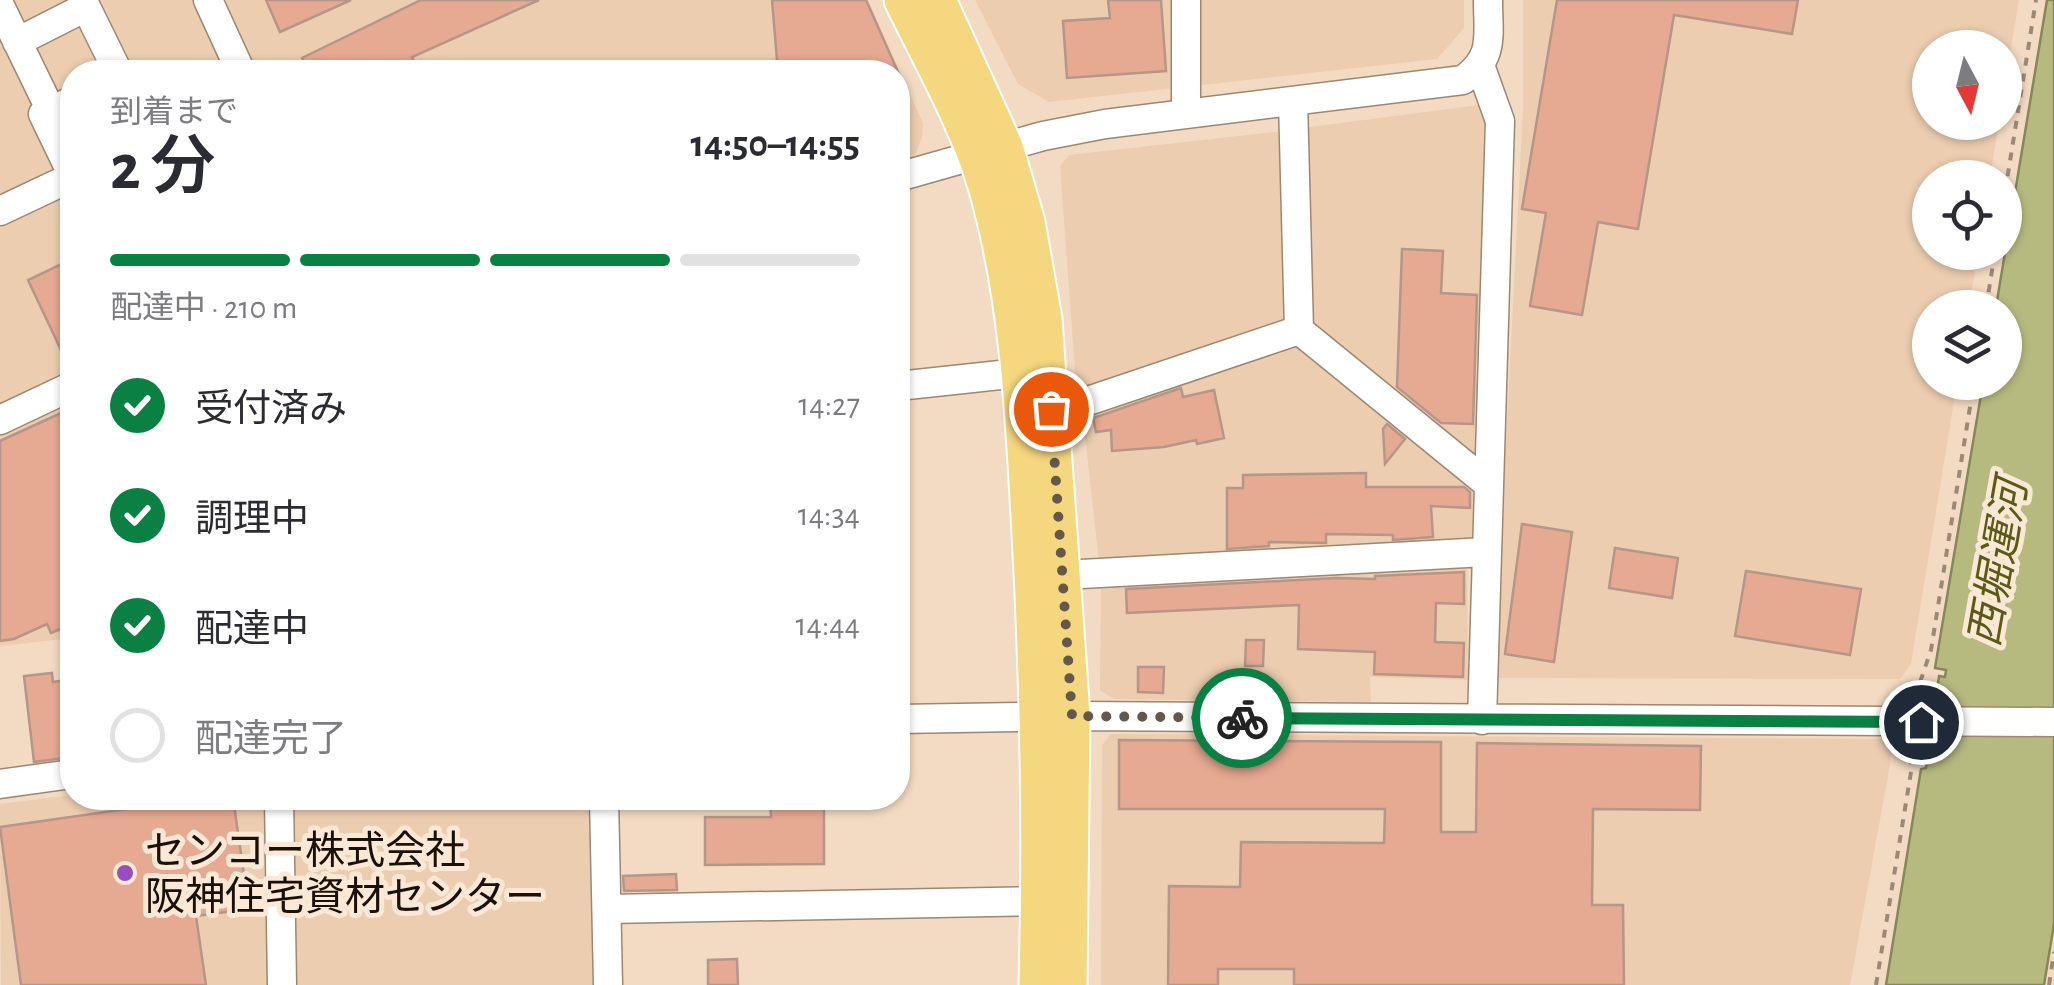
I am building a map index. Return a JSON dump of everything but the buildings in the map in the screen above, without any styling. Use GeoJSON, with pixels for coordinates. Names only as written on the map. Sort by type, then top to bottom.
{"type":"FeatureCollection","features":[{"type":"Feature","properties":{"kind":"main road"},"geometry":{"type":"LineString","coordinates":[[902,0],[990,152],[986,186],[1007,278],[1020,374],[1055,716],[1068,985]]}},
{"type":"Feature","properties":{"kind":"main road"},"geometry":{"type":"LineString","coordinates":[[938,0],[990,152],[1034,256],[1044,319],[1063,575],[1039,900],[1037,985]]}},
{"type":"Feature","properties":{"kind":"street"},"geometry":{"type":"LineString","coordinates":[[208,0],[236,60]]}},
{"type":"Feature","properties":{"kind":"street"},"geometry":{"type":"LineString","coordinates":[[1186,0],[1186,114]]}},
{"type":"Feature","properties":{"kind":"street"},"geometry":{"type":"LineString","coordinates":[[910,174],[1105,124],[1462,80],[1481,68],[1488,54],[1488,0]]}},
{"type":"Feature","properties":{"kind":"street"},"geometry":{"type":"LineString","coordinates":[[0,6],[17,42],[60,103]]}},
{"type":"Feature","properties":{"kind":"street"},"geometry":{"type":"LineString","coordinates":[[17,42],[86,7],[112,60]]}},
{"type":"Feature","properties":{"kind":"street"},"geometry":{"type":"LineString","coordinates":[[1481,68],[1500,121],[1482,720]]}},
{"type":"Feature","properties":{"kind":"street"},"geometry":{"type":"LineString","coordinates":[[1293,101],[1298,330],[1488,484]]}},
{"type":"Feature","properties":{"kind":"street"},"geometry":{"type":"LineString","coordinates":[[60,107],[43,114],[60,150]]}},
{"type":"Feature","properties":{"kind":"street"},"geometry":{"type":"LineString","coordinates":[[0,211],[60,182]]}},
{"type":"Feature","properties":{"kind":"street"},"geometry":{"type":"LineString","coordinates":[[1051,409],[1088,401],[1298,330]]}},
{"type":"Feature","properties":{"kind":"street"},"geometry":{"type":"LineString","coordinates":[[910,385],[1020,374]]}},
{"type":"Feature","properties":{"kind":"street"},"geometry":{"type":"LineString","coordinates":[[0,420],[60,394]]}},
{"type":"Feature","properties":{"kind":"street"},"geometry":{"type":"LineString","coordinates":[[1063,575],[1485,552]]}},
{"type":"Feature","properties":{"kind":"street"},"geometry":{"type":"LineString","coordinates":[[910,719],[1055,716],[2054,722]]}},
{"type":"Feature","properties":{"kind":"street"},"geometry":{"type":"LineString","coordinates":[[0,784],[60,776]]}},
{"type":"Feature","properties":{"kind":"street"},"geometry":{"type":"LineString","coordinates":[[279,810],[282,985]]}},
{"type":"Feature","properties":{"kind":"street"},"geometry":{"type":"LineString","coordinates":[[604,810],[608,985]]}},
{"type":"Feature","properties":{"kind":"street"},"geometry":{"type":"LineString","coordinates":[[607,908],[1039,900]]}},
{"type":"Feature","properties":{"kind":"path"},"geometry":{"type":"LineString","coordinates":[[2010,160],[2036,0]]}},
{"type":"Feature","properties":{"kind":"path"},"geometry":{"type":"LineString","coordinates":[[1876,985],[1912,766],[1906,743],[1931,650],[1971,400]]}},
{"type":"Feature","properties":{"kind":"path"},"geometry":{"type":"LineString","coordinates":[[2048,985],[2054,952]]}},
{"type":"Feature","properties":{"kind":"shaded area"},"geometry":{"type":"Polygon","coordinates":[[[0,0],[868,0],[895,60],[60,60],[60,639],[0,646],[0,0]]]}},
{"type":"Feature","properties":{"kind":"shaded area"},"geometry":{"type":"Polygon","coordinates":[[[975,0],[1464,0],[1464,28],[1437,59],[1049,102],[1018,84],[975,0]]]}},
{"type":"Feature","properties":{"kind":"shaded area"},"geometry":{"type":"Polygon","coordinates":[[[1523,0],[2019,0],[2014,30],[1912,30],[1912,140],[1996,140],[1993,160],[1912,160],[1912,270],[1975,270],[1972,290],[1912,290],[1912,400],[1954,400],[1911,664],[1900,679],[1494,678],[1523,109],[1523,0]]]}},
{"type":"Feature","properties":{"kind":"shaded area"},"geometry":{"type":"Polygon","coordinates":[[[910,94],[923,123],[916,153],[910,160],[910,94]]]}},
{"type":"Feature","properties":{"kind":"shaded area"},"geometry":{"type":"Polygon","coordinates":[[[1479,105],[1492,111],[1474,546],[1100,570],[1082,409],[1314,332],[1303,128],[1479,105]]]}},
{"type":"Feature","properties":{"kind":"shaded area"},"geometry":{"type":"Polygon","coordinates":[[[1284,131],[1295,322],[1077,397],[1060,166],[1069,155],[1284,131]]]}},
{"type":"Feature","properties":{"kind":"shaded area"},"geometry":{"type":"Polygon","coordinates":[[[1467,558],[1468,680],[1370,677],[1371,702],[1114,699],[1100,690],[1101,584],[1467,558]]]}},
{"type":"Feature","properties":{"kind":"shaded area"},"geometry":{"type":"Polygon","coordinates":[[[1111,734],[1887,739],[1893,748],[1850,985],[1101,985],[1102,745],[1111,734]]]}},
{"type":"Feature","properties":{"kind":"shaded area"},"geometry":{"type":"Polygon","coordinates":[[[60,796],[60,810],[596,810],[600,985],[1,985],[0,804],[60,796]]]}},
{"type":"Feature","properties":{"kind":"water","name":"西堀運河"},"geometry":{"type":"Polygon","coordinates":[[[2047,0],[2054,0],[2054,924],[2044,985],[1886,985],[1921,769],[1926,768],[1939,676],[1945,677],[1946,670],[1935,668],[1980,400],[2022,400],[2022,290],[1999,290],[2002,270],[2022,270],[2020,160],[2047,0]]]}},
{"type":"Feature","properties":{"kind":"way so far"},"geometry":{"type":"LineString","coordinates":[[1051,409],[1072,716],[1242,718]]}},
{"type":"Feature","properties":{"kind":"place","name":"センコー株式会社 阪神住宅資材センター"},"geometry":{"type":"Point","coordinates":[125,873]}},
{"type":"Feature","properties":{"kind":"route"},"geometry":{"type":"LineString","coordinates":[[1242,718],[1921,722]]}}]}
